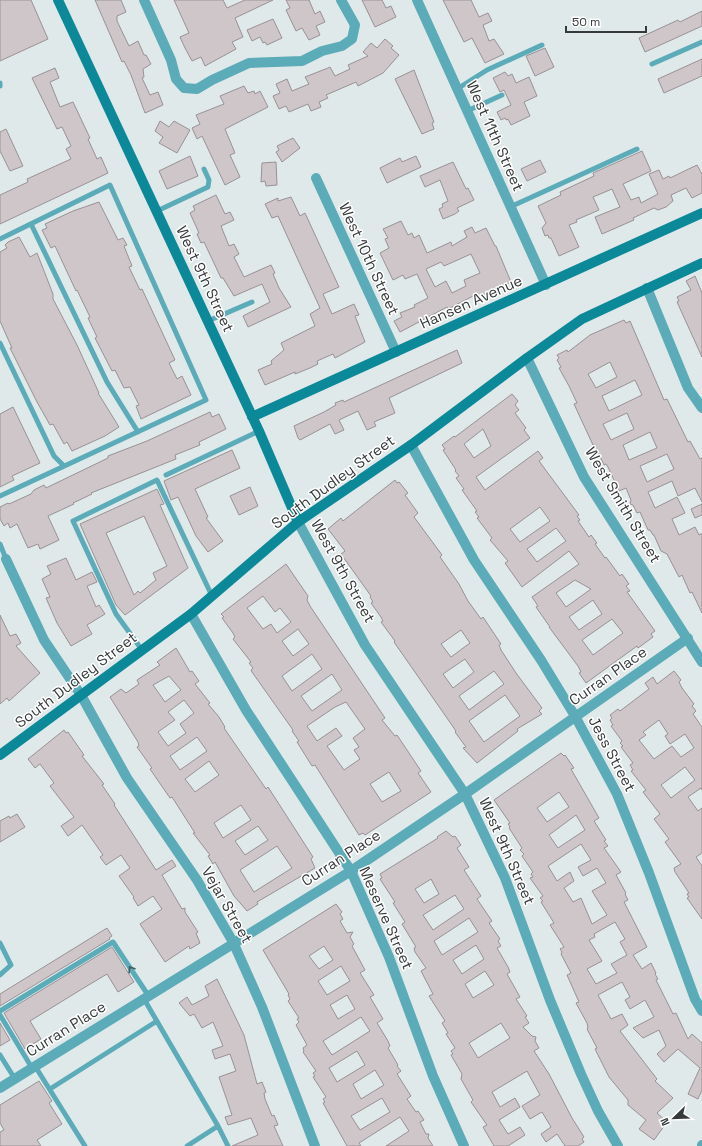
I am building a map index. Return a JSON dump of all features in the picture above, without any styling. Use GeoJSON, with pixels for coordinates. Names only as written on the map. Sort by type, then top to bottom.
{"type":"FeatureCollection","features":[{"type":"Feature","properties":{"kind":"street","name":"West 9th Street"},"geometry":{"type":"LineString","coordinates":[[58,0],[259,431],[298,522],[365,645],[465,794],[505,878],[550,1000],[581,1074],[598,1111],[618,1146]]}},
{"type":"Feature","properties":{"kind":"street"},"geometry":{"type":"LineString","coordinates":[[144,0],[171,60],[176,79],[184,88],[197,89],[212,80],[249,63],[302,61],[322,51],[342,46],[352,39],[355,25],[341,0]]}},
{"type":"Feature","properties":{"kind":"street","name":"West 11th Street"},"geometry":{"type":"LineString","coordinates":[[417,0],[546,285]]}},
{"type":"Feature","properties":{"kind":"street","name":"West 10th Street"},"geometry":{"type":"LineString","coordinates":[[316,178],[396,352]]}},
{"type":"Feature","properties":{"kind":"street","name":"Hansen Avenue"},"geometry":{"type":"LineString","coordinates":[[252,417],[702,213]]}},
{"type":"Feature","properties":{"kind":"street","name":"South Dudley Street"},"geometry":{"type":"LineString","coordinates":[[0,756],[213,597],[298,522],[411,445],[527,358],[582,319],[702,263]]}},
{"type":"Feature","properties":{"kind":"street"},"geometry":{"type":"LineString","coordinates":[[647,288],[688,388],[702,408]]}},
{"type":"Feature","properties":{"kind":"street","name":"West Smith Street"},"geometry":{"type":"LineString","coordinates":[[527,358],[584,477],[702,662]]}},
{"type":"Feature","properties":{"kind":"street","name":"Jess Street"},"geometry":{"type":"LineString","coordinates":[[411,445],[474,560],[541,660],[576,716],[617,794],[649,873],[695,999],[702,1011]]}},
{"type":"Feature","properties":{"kind":"street","name":"Vejar Street"},"geometry":{"type":"LineString","coordinates":[[6,559],[44,640],[81,695],[127,778],[197,880],[233,942],[262,1007],[315,1146]]}},
{"type":"Feature","properties":{"kind":"street","name":"Meserve Street"},"geometry":{"type":"LineString","coordinates":[[191,614],[246,710],[351,871],[389,957],[433,1076],[464,1146]]}},
{"type":"Feature","properties":{"kind":"street","name":"Curran Place"},"geometry":{"type":"LineString","coordinates":[[0,1088],[233,942],[351,871],[465,794],[688,638]]}},
{"type":"Feature","properties":{"kind":"lane"},"geometry":{"type":"LineString","coordinates":[[652,64],[702,42]]}},
{"type":"Feature","properties":{"kind":"lane"},"geometry":{"type":"LineString","coordinates":[[457,89],[487,70],[542,45]]}},
{"type":"Feature","properties":{"kind":"lane"},"geometry":{"type":"LineString","coordinates":[[467,111],[502,95]]}},
{"type":"Feature","properties":{"kind":"lane"},"geometry":{"type":"LineString","coordinates":[[510,207],[637,149]]}},
{"type":"Feature","properties":{"kind":"lane"},"geometry":{"type":"LineString","coordinates":[[156,211],[208,187],[209,180],[204,169]]}},
{"type":"Feature","properties":{"kind":"lane"},"geometry":{"type":"LineString","coordinates":[[0,239],[110,185],[206,400],[0,496]]}},
{"type":"Feature","properties":{"kind":"lane"},"geometry":{"type":"LineString","coordinates":[[31,224],[107,382],[138,432]]}},
{"type":"Feature","properties":{"kind":"lane"},"geometry":{"type":"LineString","coordinates":[[208,321],[252,302]]}},
{"type":"Feature","properties":{"kind":"lane"},"geometry":{"type":"LineString","coordinates":[[0,343],[54,456],[64,466]]}},
{"type":"Feature","properties":{"kind":"lane"},"geometry":{"type":"LineString","coordinates":[[166,475],[259,431]]}},
{"type":"Feature","properties":{"kind":"lane"},"geometry":{"type":"LineString","coordinates":[[142,650],[116,614],[73,521],[157,480],[213,597]]}},
{"type":"Feature","properties":{"kind":"lane"},"geometry":{"type":"LineString","coordinates":[[0,544],[6,559]]}},
{"type":"Feature","properties":{"kind":"lane"},"geometry":{"type":"LineString","coordinates":[[0,1011],[113,942],[146,997],[157,1021],[228,1146]]}},
{"type":"Feature","properties":{"kind":"lane"},"geometry":{"type":"LineString","coordinates":[[0,943],[11,965],[0,974]]}},
{"type":"Feature","properties":{"kind":"lane"},"geometry":{"type":"LineString","coordinates":[[0,1015],[50,1089],[85,1146]]}},
{"type":"Feature","properties":{"kind":"lane"},"geometry":{"type":"LineString","coordinates":[[50,1089],[157,1021]]}},
{"type":"Feature","properties":{"kind":"lane"},"geometry":{"type":"LineString","coordinates":[[0,1055],[15,1079]]}},
{"type":"Feature","properties":{"kind":"lane"},"geometry":{"type":"LineString","coordinates":[[187,1146],[218,1126]]}},
{"type":"Feature","properties":{"kind":"building"},"geometry":{"type":"Polygon","coordinates":[[[0,0],[31,0],[48,39],[0,61],[0,0]]]}},
{"type":"Feature","properties":{"kind":"building"},"geometry":{"type":"Polygon","coordinates":[[[95,0],[121,0],[126,12],[117,16],[117,21],[129,46],[138,41],[144,55],[146,55],[151,64],[143,69],[144,77],[142,78],[150,95],[158,92],[163,105],[145,113],[131,75],[124,61],[122,62],[95,0]]]}},
{"type":"Feature","properties":{"kind":"building"},"geometry":{"type":"Polygon","coordinates":[[[174,0],[223,0],[227,8],[245,0],[273,0],[235,18],[243,37],[232,42],[236,49],[205,66],[201,57],[192,61],[185,48],[180,37],[189,33],[174,0]]]}},
{"type":"Feature","properties":{"kind":"building"},"geometry":{"type":"Polygon","coordinates":[[[286,0],[309,0],[315,14],[320,11],[325,22],[316,26],[320,35],[309,40],[302,28],[296,31],[286,10],[290,8],[286,0]]]}},
{"type":"Feature","properties":{"kind":"building"},"geometry":{"type":"Polygon","coordinates":[[[362,0],[382,0],[386,8],[391,6],[396,17],[375,27],[362,0]]]}},
{"type":"Feature","properties":{"kind":"building"},"geometry":{"type":"Polygon","coordinates":[[[443,0],[471,0],[479,17],[488,13],[492,21],[483,25],[489,41],[494,39],[504,54],[485,63],[472,38],[464,42],[443,0]]]}},
{"type":"Feature","properties":{"kind":"building"},"geometry":{"type":"Polygon","coordinates":[[[702,11],[702,26],[645,52],[639,38],[678,20],[680,22],[702,11]]]}},
{"type":"Feature","properties":{"kind":"building"},"geometry":{"type":"Polygon","coordinates":[[[273,19],[282,38],[267,45],[265,42],[263,43],[260,37],[252,41],[247,30],[273,19]]]}},
{"type":"Feature","properties":{"kind":"building"},"geometry":{"type":"Polygon","coordinates":[[[385,39],[393,46],[391,48],[399,55],[383,73],[358,86],[356,82],[326,95],[328,98],[319,102],[321,107],[311,111],[308,104],[289,112],[286,106],[279,109],[273,96],[280,93],[276,84],[287,79],[292,91],[309,84],[305,77],[330,67],[335,76],[350,69],[348,65],[368,56],[363,52],[371,43],[377,48],[385,39]]]}},
{"type":"Feature","properties":{"kind":"building"},"geometry":{"type":"Polygon","coordinates":[[[545,48],[554,67],[535,76],[526,56],[545,48]]]}},
{"type":"Feature","properties":{"kind":"building"},"geometry":{"type":"Polygon","coordinates":[[[702,59],[702,76],[664,93],[658,79],[702,59]]]}},
{"type":"Feature","properties":{"kind":"building"},"geometry":{"type":"Polygon","coordinates":[[[55,68],[59,78],[50,82],[60,107],[73,102],[90,138],[88,139],[97,159],[101,157],[108,173],[0,224],[0,195],[28,182],[27,179],[71,159],[66,149],[71,146],[62,127],[57,129],[32,78],[55,68]]]}},
{"type":"Feature","properties":{"kind":"building"},"geometry":{"type":"Polygon","coordinates":[[[414,70],[434,122],[432,123],[434,129],[422,134],[395,79],[414,70]]]}},
{"type":"Feature","properties":{"kind":"building"},"geometry":{"type":"Polygon","coordinates":[[[505,72],[508,76],[512,74],[516,83],[529,77],[537,96],[524,102],[530,116],[511,125],[508,119],[506,120],[505,118],[501,120],[497,112],[511,105],[504,90],[500,92],[493,78],[505,72]]]}},
{"type":"Feature","properties":{"kind":"building"},"geometry":{"type":"Polygon","coordinates":[[[244,86],[248,93],[254,91],[255,94],[260,91],[268,107],[225,129],[235,153],[230,155],[240,177],[225,185],[202,136],[197,139],[192,128],[200,124],[196,115],[224,104],[220,96],[244,86]]]}},
{"type":"Feature","properties":{"kind":"building"},"geometry":{"type":"Polygon","coordinates":[[[160,121],[169,127],[174,121],[190,130],[177,153],[159,143],[163,137],[155,131],[160,121]]]}},
{"type":"Feature","properties":{"kind":"building"},"geometry":{"type":"Polygon","coordinates":[[[6,129],[23,166],[10,171],[0,151],[0,132],[6,129]]]}},
{"type":"Feature","properties":{"kind":"building"},"geometry":{"type":"Polygon","coordinates":[[[293,138],[300,148],[282,162],[276,152],[279,150],[277,146],[293,138]]]}},
{"type":"Feature","properties":{"kind":"building"},"geometry":{"type":"Polygon","coordinates":[[[642,151],[651,171],[623,184],[631,200],[639,197],[641,203],[658,194],[649,174],[659,170],[663,179],[669,176],[670,178],[697,165],[702,174],[702,193],[692,198],[686,188],[671,195],[673,201],[666,207],[658,210],[654,208],[633,218],[634,220],[602,234],[595,217],[620,207],[612,189],[593,197],[599,210],[576,220],[577,222],[569,225],[579,247],[559,256],[551,238],[549,238],[548,235],[545,236],[542,228],[546,223],[538,206],[561,195],[560,192],[594,176],[593,173],[642,151]]]}},
{"type":"Feature","properties":{"kind":"building"},"geometry":{"type":"Polygon","coordinates":[[[190,156],[198,176],[167,189],[159,171],[190,156]]]}},
{"type":"Feature","properties":{"kind":"building"},"geometry":{"type":"Polygon","coordinates":[[[416,156],[421,167],[387,183],[380,168],[400,158],[402,162],[416,156]]]}},
{"type":"Feature","properties":{"kind":"building"},"geometry":{"type":"Polygon","coordinates":[[[540,160],[546,172],[527,181],[521,169],[540,160]]]}},
{"type":"Feature","properties":{"kind":"building"},"geometry":{"type":"Polygon","coordinates":[[[276,162],[277,185],[266,186],[265,181],[261,182],[262,163],[276,162]]]}},
{"type":"Feature","properties":{"kind":"building"},"geometry":{"type":"Polygon","coordinates":[[[453,162],[466,189],[468,188],[474,200],[457,208],[459,211],[443,219],[439,209],[443,207],[442,204],[448,201],[440,180],[425,187],[420,176],[453,162]]]}},
{"type":"Feature","properties":{"kind":"building"},"geometry":{"type":"Polygon","coordinates":[[[216,195],[225,214],[230,212],[234,220],[221,226],[229,246],[234,244],[239,254],[234,257],[244,277],[271,265],[279,288],[291,307],[248,327],[243,316],[270,302],[262,284],[234,296],[223,278],[221,278],[204,242],[201,243],[197,234],[199,233],[190,213],[195,210],[193,206],[216,195]]]}},
{"type":"Feature","properties":{"kind":"building"},"geometry":{"type":"Polygon","coordinates":[[[291,197],[300,216],[305,213],[339,287],[323,294],[332,314],[354,304],[359,315],[355,316],[365,342],[335,358],[333,354],[317,361],[318,364],[310,368],[295,374],[295,372],[265,385],[258,370],[272,364],[271,361],[284,350],[281,343],[315,326],[310,314],[320,308],[278,216],[272,218],[265,204],[278,198],[278,201],[291,197]]]}},
{"type":"Feature","properties":{"kind":"building"},"geometry":{"type":"Polygon","coordinates":[[[99,202],[118,240],[123,238],[127,245],[124,246],[132,266],[129,267],[140,290],[142,289],[175,360],[169,363],[177,379],[182,376],[191,395],[141,419],[136,406],[139,405],[130,387],[124,388],[115,370],[112,371],[95,338],[97,337],[88,318],[90,317],[77,290],[76,291],[55,246],[51,248],[42,230],[47,228],[45,224],[73,211],[99,202]]]}},
{"type":"Feature","properties":{"kind":"building"},"geometry":{"type":"Polygon","coordinates":[[[401,221],[408,235],[412,233],[414,238],[419,235],[427,253],[451,242],[452,246],[467,237],[464,231],[472,227],[475,233],[486,228],[496,246],[511,282],[474,299],[473,296],[448,309],[447,307],[400,332],[394,321],[402,317],[400,313],[415,307],[414,305],[428,298],[417,274],[405,279],[403,275],[393,280],[380,253],[389,248],[385,239],[388,238],[383,229],[401,221]],[[471,254],[444,266],[441,262],[426,269],[435,287],[446,281],[452,293],[466,286],[464,280],[480,273],[471,254]]]}},
{"type":"Feature","properties":{"kind":"building"},"geometry":{"type":"Polygon","coordinates":[[[19,237],[30,257],[37,253],[53,294],[53,299],[77,345],[98,393],[119,427],[105,436],[72,451],[67,442],[64,444],[53,424],[50,425],[37,402],[10,348],[12,348],[0,321],[0,252],[7,248],[5,245],[8,242],[19,237]]]}},
{"type":"Feature","properties":{"kind":"building"},"geometry":{"type":"Polygon","coordinates":[[[695,276],[702,293],[702,357],[677,302],[679,301],[677,297],[691,290],[686,281],[695,276]]]}},
{"type":"Feature","properties":{"kind":"building"},"geometry":{"type":"Polygon","coordinates":[[[624,320],[626,323],[630,321],[664,400],[667,399],[688,442],[690,441],[700,459],[702,458],[702,502],[695,488],[678,496],[672,481],[648,492],[655,508],[677,497],[685,513],[672,519],[679,535],[695,527],[699,535],[702,533],[702,613],[692,592],[690,593],[682,575],[679,577],[667,554],[661,551],[654,535],[650,530],[648,530],[640,512],[637,513],[633,505],[630,504],[631,500],[626,488],[619,491],[608,467],[606,464],[604,465],[594,444],[593,445],[574,404],[577,403],[559,368],[561,367],[557,360],[559,358],[557,355],[567,350],[568,352],[590,335],[624,320]],[[610,362],[588,374],[596,388],[617,377],[610,362]],[[635,380],[602,396],[609,411],[642,395],[635,380]],[[627,413],[603,424],[611,440],[634,429],[627,413]],[[650,432],[623,445],[629,460],[657,448],[650,432]],[[667,454],[640,466],[647,482],[674,469],[667,454]]]}},
{"type":"Feature","properties":{"kind":"building"},"geometry":{"type":"Polygon","coordinates":[[[457,350],[462,363],[389,398],[395,413],[374,422],[376,426],[367,430],[358,411],[339,420],[344,430],[335,434],[330,424],[300,440],[298,438],[294,426],[324,412],[336,405],[335,403],[343,400],[344,402],[457,350]]]}},
{"type":"Feature","properties":{"kind":"building"},"geometry":{"type":"Polygon","coordinates":[[[512,394],[518,401],[515,405],[519,410],[515,413],[526,428],[524,430],[530,438],[476,477],[485,490],[538,451],[543,458],[539,461],[579,515],[577,516],[580,520],[578,521],[589,537],[591,535],[597,543],[595,544],[605,558],[606,557],[620,576],[622,574],[629,584],[626,586],[630,591],[627,592],[655,631],[651,634],[653,637],[638,648],[637,646],[586,683],[579,673],[581,672],[578,666],[549,627],[536,607],[538,606],[532,597],[579,564],[569,551],[522,587],[505,563],[508,561],[490,540],[492,538],[477,518],[479,517],[475,512],[477,511],[462,490],[464,489],[456,478],[459,476],[443,450],[445,449],[442,445],[454,436],[455,437],[512,394]],[[483,429],[464,444],[474,458],[491,446],[483,429]],[[540,507],[510,529],[520,542],[550,521],[540,507]],[[556,528],[527,549],[537,562],[566,541],[556,528]],[[575,580],[556,593],[566,607],[591,589],[575,580]],[[593,600],[569,617],[579,630],[602,614],[593,600]],[[612,619],[582,640],[593,655],[623,633],[612,619]]]}},
{"type":"Feature","properties":{"kind":"building"},"geometry":{"type":"Polygon","coordinates":[[[13,407],[40,463],[12,476],[14,480],[0,487],[0,414],[13,407]]]}},
{"type":"Feature","properties":{"kind":"building"},"geometry":{"type":"Polygon","coordinates":[[[210,412],[212,417],[219,414],[226,429],[199,442],[200,445],[175,455],[176,459],[91,493],[92,494],[73,503],[74,504],[48,516],[59,540],[40,549],[38,544],[28,548],[17,524],[10,528],[8,523],[4,526],[0,519],[0,507],[31,494],[34,490],[44,485],[46,488],[108,458],[108,456],[147,441],[210,412]]]}},
{"type":"Feature","properties":{"kind":"building"},"geometry":{"type":"Polygon","coordinates":[[[232,450],[240,468],[195,489],[208,517],[206,518],[223,541],[208,552],[196,536],[178,497],[171,500],[164,481],[232,450]]]}},
{"type":"Feature","properties":{"kind":"building"},"geometry":{"type":"Polygon","coordinates":[[[395,480],[397,483],[399,482],[408,493],[405,495],[418,513],[414,517],[442,555],[440,557],[459,584],[468,601],[481,619],[483,617],[501,644],[499,645],[501,650],[542,708],[539,711],[542,714],[517,729],[518,731],[477,763],[463,748],[466,747],[455,732],[456,731],[394,642],[395,641],[381,622],[383,621],[381,617],[371,603],[373,602],[370,597],[371,596],[341,554],[345,551],[328,529],[341,518],[343,521],[395,480]],[[461,630],[441,644],[451,657],[470,643],[461,630]],[[465,659],[443,674],[453,688],[474,672],[465,659]],[[494,671],[459,696],[469,710],[504,684],[494,671]],[[505,695],[469,721],[484,742],[520,716],[505,695]]]}},
{"type":"Feature","properties":{"kind":"building"},"geometry":{"type":"Polygon","coordinates":[[[250,487],[258,506],[239,515],[230,496],[250,487]]]}},
{"type":"Feature","properties":{"kind":"building"},"geometry":{"type":"Polygon","coordinates":[[[157,489],[164,504],[160,505],[188,568],[125,615],[116,605],[80,524],[157,489]],[[144,516],[106,533],[134,595],[138,591],[140,593],[156,580],[153,573],[167,566],[144,516]]]}},
{"type":"Feature","properties":{"kind":"building"},"geometry":{"type":"Polygon","coordinates":[[[702,504],[702,515],[695,518],[691,509],[702,504]]]}},
{"type":"Feature","properties":{"kind":"building"},"geometry":{"type":"Polygon","coordinates":[[[66,558],[76,580],[92,572],[97,582],[87,586],[96,607],[99,605],[105,614],[87,625],[92,634],[71,646],[57,623],[46,598],[50,597],[42,579],[51,574],[47,566],[66,558]]]}},
{"type":"Feature","properties":{"kind":"building"},"geometry":{"type":"Polygon","coordinates":[[[286,564],[308,596],[307,600],[310,606],[385,718],[382,720],[395,736],[397,735],[421,771],[418,773],[431,792],[365,835],[363,833],[359,835],[315,765],[312,766],[297,742],[299,741],[292,731],[293,730],[252,672],[251,670],[253,668],[249,663],[251,662],[233,639],[235,637],[222,618],[224,617],[221,614],[286,564]],[[263,596],[247,608],[263,629],[271,624],[277,633],[291,622],[280,608],[275,612],[263,596]],[[298,629],[282,641],[293,656],[309,644],[298,629]],[[312,654],[282,676],[292,691],[322,669],[312,654]],[[332,674],[301,696],[312,711],[342,690],[332,674]],[[346,702],[335,707],[307,726],[317,741],[336,728],[342,736],[327,746],[344,770],[360,759],[354,750],[359,747],[353,738],[365,729],[346,702]],[[389,772],[370,784],[382,802],[401,791],[389,772]]]}},
{"type":"Feature","properties":{"kind":"building"},"geometry":{"type":"Polygon","coordinates":[[[0,615],[10,636],[16,634],[21,643],[16,646],[40,673],[9,701],[7,698],[0,704],[0,615]]]}},
{"type":"Feature","properties":{"kind":"building"},"geometry":{"type":"Polygon","coordinates":[[[176,648],[190,672],[192,671],[199,681],[195,684],[210,703],[208,704],[219,717],[225,727],[224,728],[266,789],[268,787],[313,857],[311,859],[315,868],[257,902],[258,904],[247,911],[234,896],[215,862],[213,864],[208,856],[210,855],[193,833],[195,833],[172,797],[170,798],[150,769],[152,768],[137,747],[139,746],[138,742],[110,697],[121,689],[126,693],[139,684],[137,680],[160,665],[157,662],[176,648]],[[169,676],[153,685],[165,702],[181,690],[169,676]],[[184,700],[168,712],[175,720],[158,732],[168,746],[186,733],[180,724],[194,713],[184,700]],[[197,737],[170,756],[180,770],[207,751],[197,737]],[[209,761],[185,779],[195,792],[219,775],[209,761]],[[241,805],[214,823],[223,838],[251,820],[241,805]],[[258,826],[235,841],[245,855],[268,840],[258,826]],[[277,846],[240,870],[254,892],[292,868],[277,846]]]}},
{"type":"Feature","properties":{"kind":"building"},"geometry":{"type":"Polygon","coordinates":[[[674,671],[681,680],[679,682],[682,688],[694,704],[692,706],[696,711],[693,714],[702,727],[702,790],[701,788],[688,797],[698,811],[702,808],[702,853],[696,857],[702,866],[702,919],[687,898],[689,897],[687,894],[689,893],[675,872],[674,868],[681,864],[665,842],[669,839],[654,819],[660,814],[643,792],[646,790],[631,771],[633,770],[630,765],[633,763],[621,747],[623,746],[620,743],[622,741],[611,726],[613,725],[610,720],[612,718],[610,715],[618,709],[620,711],[649,689],[645,683],[653,677],[657,684],[674,671]],[[659,720],[643,732],[646,735],[639,740],[654,759],[672,746],[681,757],[694,748],[685,734],[670,744],[665,736],[668,734],[659,720]],[[685,767],[661,785],[671,798],[695,780],[685,767]]]}},
{"type":"Feature","properties":{"kind":"building"},"geometry":{"type":"Polygon","coordinates":[[[64,730],[66,733],[68,732],[84,755],[82,756],[104,784],[102,785],[115,804],[114,805],[156,870],[172,860],[176,866],[162,875],[182,909],[185,908],[185,912],[198,932],[196,933],[200,943],[190,949],[189,946],[165,962],[140,924],[162,909],[153,896],[138,906],[133,898],[134,897],[119,876],[130,868],[121,855],[106,865],[100,857],[103,855],[82,825],[68,836],[61,826],[74,817],[50,786],[54,783],[40,764],[35,768],[28,759],[64,730]]]}},
{"type":"Feature","properties":{"kind":"building"},"geometry":{"type":"Polygon","coordinates":[[[561,753],[564,756],[565,755],[574,768],[571,769],[599,818],[594,821],[606,840],[604,841],[608,846],[604,848],[621,872],[616,875],[626,893],[625,894],[628,900],[624,902],[647,947],[633,955],[642,969],[651,963],[658,979],[656,980],[673,1014],[676,1013],[688,1039],[692,1034],[702,1043],[702,1090],[698,1099],[688,1094],[700,1068],[678,1049],[664,1062],[657,1054],[666,1046],[659,1030],[643,1038],[633,1028],[654,1017],[645,1000],[630,1009],[625,1000],[630,997],[622,982],[598,995],[611,1019],[622,1014],[628,1025],[620,1031],[657,1079],[655,1081],[673,1098],[657,1113],[667,1122],[654,1140],[639,1129],[646,1120],[628,1105],[628,1100],[609,1077],[595,1049],[597,1048],[587,1029],[587,1023],[576,1003],[579,1002],[567,975],[571,973],[560,949],[564,947],[550,925],[554,923],[541,902],[543,901],[540,898],[543,896],[530,878],[533,877],[531,874],[533,872],[522,856],[524,854],[520,850],[522,848],[509,828],[510,827],[508,824],[510,823],[494,800],[561,753]],[[559,792],[537,808],[547,822],[569,807],[559,792]],[[576,815],[549,835],[558,848],[585,830],[576,815]],[[581,844],[548,866],[557,881],[570,872],[574,881],[564,888],[573,902],[581,898],[592,924],[607,915],[592,891],[606,883],[597,868],[583,876],[578,867],[591,860],[581,844]],[[615,922],[594,934],[595,937],[589,940],[602,961],[587,969],[596,984],[617,973],[611,964],[627,955],[620,942],[625,939],[615,922]]]}},
{"type":"Feature","properties":{"kind":"building"},"geometry":{"type":"Polygon","coordinates":[[[17,814],[25,827],[0,842],[0,821],[17,814]]]}},
{"type":"Feature","properties":{"kind":"building"},"geometry":{"type":"Polygon","coordinates":[[[446,831],[453,837],[455,836],[461,845],[457,848],[469,867],[464,870],[481,896],[477,899],[492,921],[489,923],[500,939],[498,941],[501,946],[497,948],[510,972],[507,974],[520,997],[516,999],[527,1016],[525,1017],[529,1023],[523,1027],[532,1036],[536,1037],[535,1041],[539,1048],[534,1051],[549,1074],[572,1118],[584,1137],[582,1139],[584,1142],[578,1146],[565,1146],[557,1134],[546,1142],[541,1134],[551,1127],[542,1112],[530,1119],[522,1106],[540,1095],[527,1071],[492,1092],[500,1107],[515,1098],[520,1107],[499,1120],[508,1134],[520,1127],[525,1135],[508,1146],[494,1146],[483,1127],[487,1125],[471,1102],[473,1100],[461,1079],[462,1074],[451,1055],[453,1054],[451,1051],[455,1048],[446,1034],[448,1033],[442,1023],[445,1021],[429,996],[433,994],[421,971],[426,968],[415,952],[414,948],[416,947],[402,924],[405,922],[393,903],[395,902],[380,879],[382,878],[380,874],[438,838],[437,837],[446,831]],[[431,879],[415,889],[424,903],[439,894],[431,879]],[[455,895],[423,915],[433,930],[464,909],[455,895]],[[469,918],[434,941],[442,955],[478,932],[469,918]],[[476,945],[453,960],[462,974],[484,959],[476,945]],[[485,971],[465,984],[473,998],[494,985],[485,971]],[[501,1023],[469,1043],[478,1058],[510,1038],[501,1023]]]}},
{"type":"Feature","properties":{"kind":"building"},"geometry":{"type":"Polygon","coordinates":[[[336,904],[342,912],[340,914],[343,919],[340,921],[347,933],[353,932],[350,937],[354,944],[352,946],[365,970],[360,973],[374,995],[370,997],[383,1019],[377,1023],[388,1041],[390,1046],[388,1048],[401,1071],[397,1074],[411,1096],[407,1099],[424,1120],[420,1122],[426,1134],[429,1134],[428,1138],[433,1146],[386,1146],[409,1131],[400,1117],[359,1143],[361,1146],[347,1146],[323,1103],[325,1102],[323,1099],[326,1097],[313,1077],[315,1076],[313,1073],[316,1071],[303,1052],[303,1048],[307,1045],[296,1025],[299,1022],[297,1019],[299,1018],[288,1001],[290,999],[289,994],[263,950],[336,904]],[[324,946],[309,956],[319,969],[333,960],[324,946]],[[341,966],[318,981],[327,995],[350,981],[341,966]],[[347,995],[330,1005],[338,1019],[355,1009],[347,995]],[[361,1017],[323,1041],[332,1055],[370,1031],[361,1017]],[[357,1051],[329,1068],[337,1082],[365,1065],[357,1051]],[[375,1070],[353,1084],[361,1099],[384,1085],[375,1070]],[[382,1098],[351,1116],[360,1130],[390,1112],[382,1098]]]}},
{"type":"Feature","properties":{"kind":"building"},"geometry":{"type":"Polygon","coordinates":[[[107,928],[112,936],[109,938],[110,939],[0,1006],[0,994],[107,928]]]}},
{"type":"Feature","properties":{"kind":"building"},"geometry":{"type":"Polygon","coordinates":[[[112,947],[134,982],[118,992],[107,974],[82,989],[30,1021],[41,1039],[25,1049],[4,1013],[112,947]]]}},
{"type":"Feature","properties":{"kind":"building"},"geometry":{"type":"Polygon","coordinates":[[[217,979],[244,1035],[257,1084],[262,1082],[266,1092],[264,1093],[265,1099],[272,1116],[274,1115],[278,1125],[274,1126],[283,1146],[232,1146],[258,1135],[251,1118],[228,1125],[225,1117],[232,1115],[219,1077],[236,1071],[230,1054],[215,1059],[212,1050],[223,1046],[213,1022],[202,1028],[194,1014],[190,1016],[179,1003],[187,997],[192,1005],[209,996],[205,986],[217,979]]]}},
{"type":"Feature","properties":{"kind":"building"},"geometry":{"type":"Polygon","coordinates":[[[0,1023],[10,1040],[0,1046],[0,1023]]]}},
{"type":"Feature","properties":{"kind":"building"},"geometry":{"type":"Polygon","coordinates":[[[39,1081],[52,1101],[49,1103],[62,1124],[37,1140],[41,1146],[0,1146],[0,1132],[4,1130],[0,1123],[0,1105],[39,1081]]]}}]}
